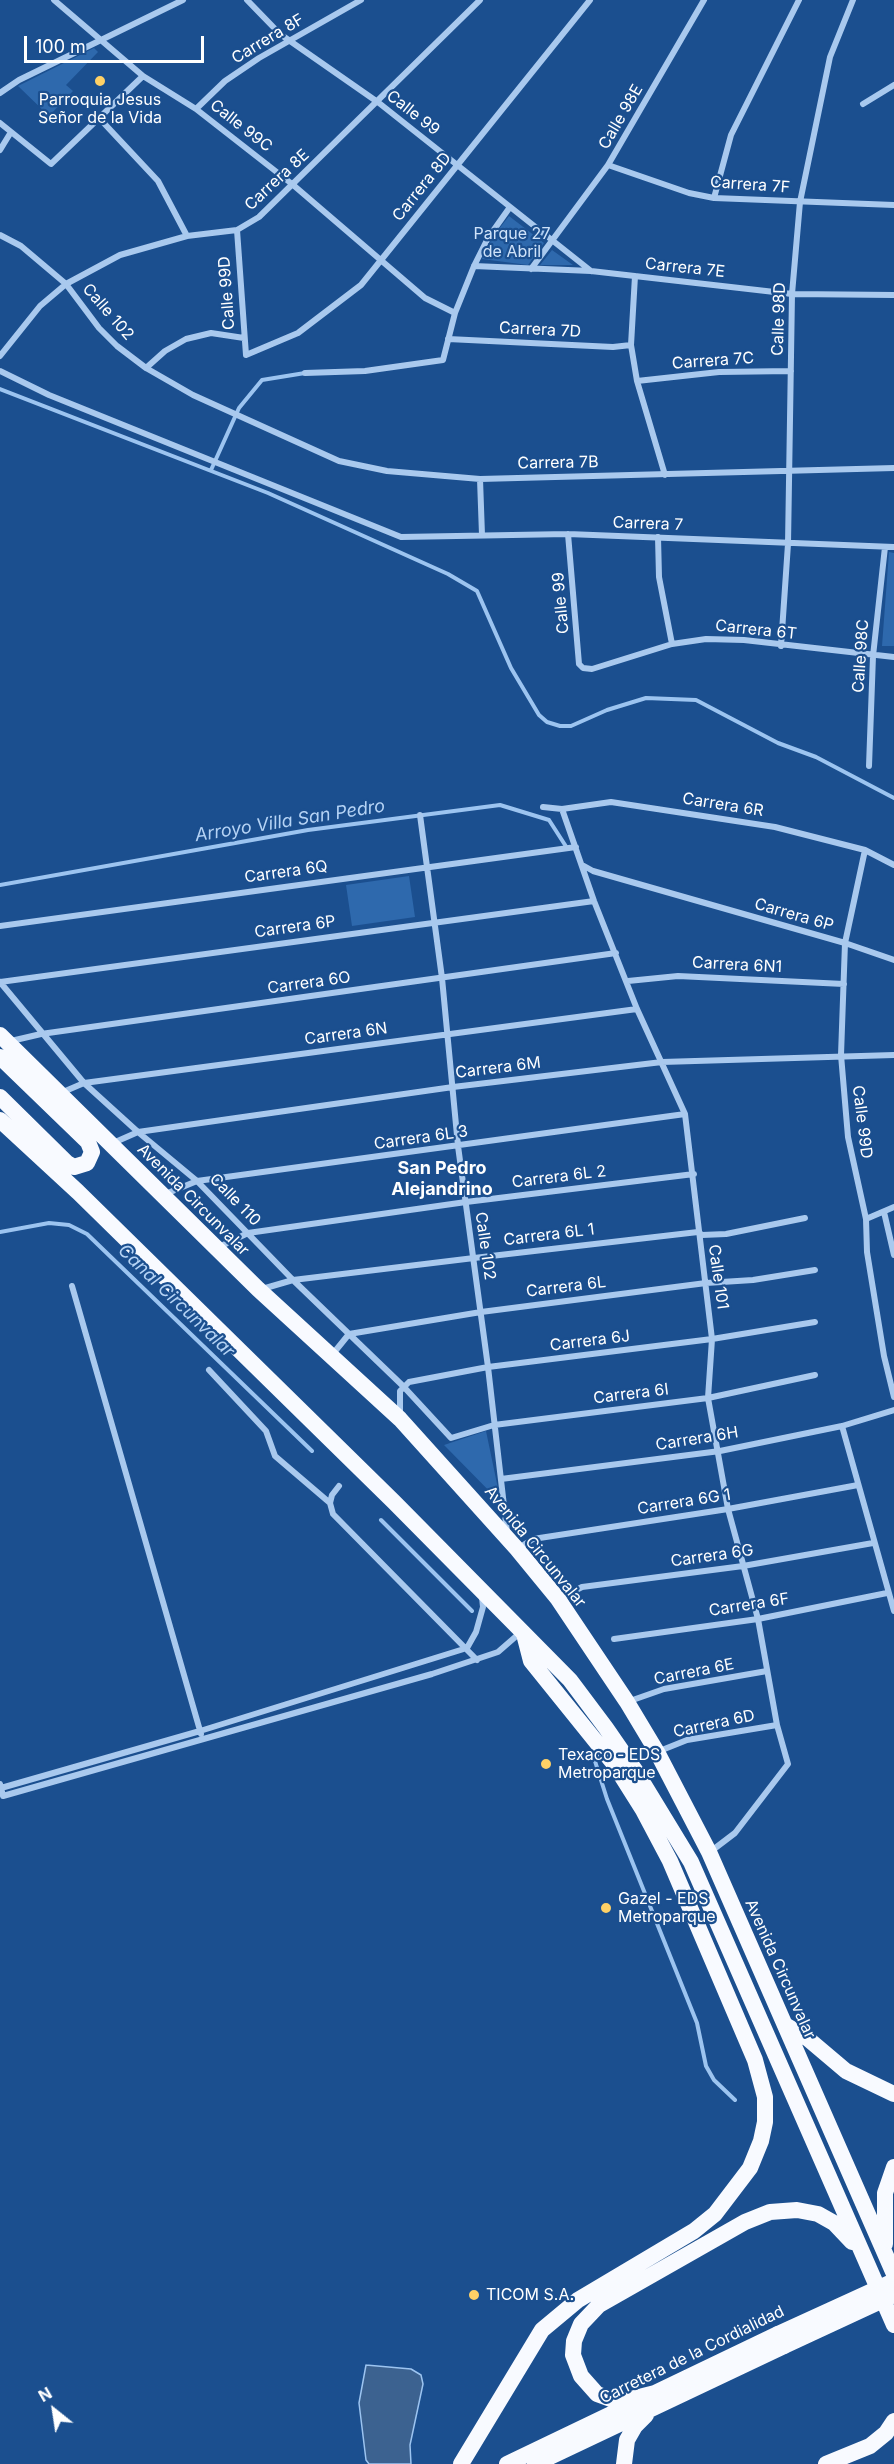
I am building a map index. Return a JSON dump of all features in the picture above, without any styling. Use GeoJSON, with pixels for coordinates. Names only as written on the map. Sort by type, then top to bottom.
{"type":"FeatureCollection","features":[{"type":"Feature","properties":{"kind":"highway","name":"Avenida Circunvalar"},"geometry":{"type":"LineString","coordinates":[[2,1044],[60,1094],[258,1289],[400,1419],[558,1599],[627,1702],[657,1752],[709,1852],[891,2267]]}},
{"type":"Feature","properties":{"kind":"highway"},"geometry":{"type":"LineString","coordinates":[[0,1097],[67,1163],[75,1167],[87,1163],[92,1152],[88,1142],[2,1044]]}},
{"type":"Feature","properties":{"kind":"highway"},"geometry":{"type":"LineString","coordinates":[[0,1120],[312,1420],[570,1680],[635,1770],[691,1862],[894,2325]]}},
{"type":"Feature","properties":{"kind":"highway"},"geometry":{"type":"LineString","coordinates":[[461,2464],[537,2336],[550,2321],[578,2300],[701,2226],[723,2206],[745,2176],[764,2133],[766,2105],[757,2066],[734,2006],[670,1862],[643,1810],[614,1764],[531,1661],[523,1632]]}},
{"type":"Feature","properties":{"kind":"highway"},"geometry":{"type":"LineString","coordinates":[[725,1937],[727,1990]]}},
{"type":"Feature","properties":{"kind":"highway"},"geometry":{"type":"LineString","coordinates":[[734,2006],[773,2049]]}},
{"type":"Feature","properties":{"kind":"highway"},"geometry":{"type":"LineString","coordinates":[[785,2025],[807,2038],[846,2072],[867,2084],[894,2094]]}},
{"type":"Feature","properties":{"kind":"highway"},"geometry":{"type":"LineString","coordinates":[[891,2267],[884,2204],[886,2184],[894,2167]]}},
{"type":"Feature","properties":{"kind":"highway"},"geometry":{"type":"LineString","coordinates":[[658,2398],[619,2402],[597,2394],[581,2376],[573,2355],[574,2341],[581,2324],[599,2305],[753,2218],[780,2210],[808,2211],[825,2218],[850,2240],[867,2266]]}},
{"type":"Feature","properties":{"kind":"highway","name":"Carretera de la Cordialidad"},"geometry":{"type":"LineString","coordinates":[[507,2464],[658,2398],[781,2340],[894,2281]]}},
{"type":"Feature","properties":{"kind":"highway","name":"Carretera de la Cordialidad"},"geometry":{"type":"LineString","coordinates":[[781,2340],[894,2295]]}},
{"type":"Feature","properties":{"kind":"highway"},"geometry":{"type":"LineString","coordinates":[[624,2464],[624,2448],[635,2426],[658,2398]]}},
{"type":"Feature","properties":{"kind":"highway","name":"Carretera de la Cordialidad"},"geometry":{"type":"LineString","coordinates":[[536,2464],[658,2398]]}},
{"type":"Feature","properties":{"kind":"highway"},"geometry":{"type":"LineString","coordinates":[[826,2464],[870,2446],[886,2433],[894,2421]]}},
{"type":"Feature","properties":{"kind":"street"},"geometry":{"type":"LineString","coordinates":[[0,93],[19,80],[183,0]]}},
{"type":"Feature","properties":{"kind":"street","name":"Calle 99"},"geometry":{"type":"LineString","coordinates":[[247,0],[274,29],[379,103],[591,271]]}},
{"type":"Feature","properties":{"kind":"street","name":"Carrera 8F"},"geometry":{"type":"LineString","coordinates":[[196,109],[225,81],[290,40],[361,0]]}},
{"type":"Feature","properties":{"kind":"street","name":"Carrera 8E"},"geometry":{"type":"LineString","coordinates":[[0,356],[40,306],[66,284],[120,255],[187,236],[237,230],[260,217],[379,103],[480,0]]}},
{"type":"Feature","properties":{"kind":"street","name":"Carrera 8D"},"geometry":{"type":"LineString","coordinates":[[246,355],[270,347],[314,324],[361,285],[590,0]]}},
{"type":"Feature","properties":{"kind":"street","name":"Calle 98E"},"geometry":{"type":"LineString","coordinates":[[531,269],[608,165],[704,0]]}},
{"type":"Feature","properties":{"kind":"street"},"geometry":{"type":"LineString","coordinates":[[714,198],[731,135],[799,0]]}},
{"type":"Feature","properties":{"kind":"street","name":"Calle 98D"},"geometry":{"type":"LineString","coordinates":[[781,646],[788,544],[792,294],[800,202],[830,57],[853,0]]}},
{"type":"Feature","properties":{"kind":"street","name":"Calle 99C"},"geometry":{"type":"LineString","coordinates":[[56,1],[143,76],[196,109],[292,184],[380,262],[425,298],[455,313]]}},
{"type":"Feature","properties":{"kind":"street"},"geometry":{"type":"LineString","coordinates":[[0,123],[51,164],[143,76]]}},
{"type":"Feature","properties":{"kind":"street"},"geometry":{"type":"LineString","coordinates":[[863,104],[894,85]]}},
{"type":"Feature","properties":{"kind":"street"},"geometry":{"type":"LineString","coordinates":[[100,119],[158,181],[187,236]]}},
{"type":"Feature","properties":{"kind":"street"},"geometry":{"type":"LineString","coordinates":[[0,150],[10,132]]}},
{"type":"Feature","properties":{"kind":"street","name":"Carrera 7F"},"geometry":{"type":"LineString","coordinates":[[608,165],[689,193],[714,198],[894,205]]}},
{"type":"Feature","properties":{"kind":"street"},"geometry":{"type":"LineString","coordinates":[[305,373],[365,371],[443,360],[455,313],[474,266],[488,238],[510,207]]}},
{"type":"Feature","properties":{"kind":"street","name":"Calle 99D"},"geometry":{"type":"LineString","coordinates":[[237,230],[246,355]]}},
{"type":"Feature","properties":{"kind":"street","name":"Calle 102"},"geometry":{"type":"LineString","coordinates":[[0,236],[21,246],[66,284],[99,328],[117,346],[146,368],[168,382],[236,415]]}},
{"type":"Feature","properties":{"kind":"street","name":"Carrera 7E"},"geometry":{"type":"LineString","coordinates":[[474,266],[591,271],[792,294],[894,295]]}},
{"type":"Feature","properties":{"kind":"street"},"geometry":{"type":"LineString","coordinates":[[635,276],[631,345],[637,381],[665,475]]}},
{"type":"Feature","properties":{"kind":"street"},"geometry":{"type":"LineString","coordinates":[[146,368],[165,351],[186,339],[211,333],[244,338]]}},
{"type":"Feature","properties":{"kind":"street","name":"Carrera 7D"},"geometry":{"type":"LineString","coordinates":[[448,339],[612,347],[631,345]]}},
{"type":"Feature","properties":{"kind":"street","name":"Carrera 7"},"geometry":{"type":"LineString","coordinates":[[0,371],[49,395],[401,537],[568,534],[894,547]]}},
{"type":"Feature","properties":{"kind":"street","name":"Carrera 7C"},"geometry":{"type":"LineString","coordinates":[[637,381],[719,372],[791,371]]}},
{"type":"Feature","properties":{"kind":"street","name":"Carrera 7B"},"geometry":{"type":"LineString","coordinates":[[236,415],[339,461],[387,471],[480,478],[894,468]]}},
{"type":"Feature","properties":{"kind":"street"},"geometry":{"type":"LineString","coordinates":[[480,478],[482,536]]}},
{"type":"Feature","properties":{"kind":"street","name":"Calle 99"},"geometry":{"type":"LineString","coordinates":[[568,534],[579,664],[584,668]]}},
{"type":"Feature","properties":{"kind":"street"},"geometry":{"type":"LineString","coordinates":[[658,537],[659,577],[672,644]]}},
{"type":"Feature","properties":{"kind":"street","name":"Calle 98C"},"geometry":{"type":"LineString","coordinates":[[869,766],[873,656],[885,547]]}},
{"type":"Feature","properties":{"kind":"street","name":"Carrera 6T"},"geometry":{"type":"LineString","coordinates":[[584,668],[592,669],[672,644],[706,639],[744,640],[894,657]]}},
{"type":"Feature","properties":{"kind":"street","name":"Carrera 6R"},"geometry":{"type":"LineString","coordinates":[[543,807],[562,809],[611,802],[775,827],[865,850],[894,865]]}},
{"type":"Feature","properties":{"kind":"street","name":"Calle 101"},"geometry":{"type":"LineString","coordinates":[[562,809],[584,866],[594,902],[628,981],[637,1009],[685,1114],[694,1174],[698,1232],[712,1340],[708,1398],[720,1451],[728,1509],[758,1619],[777,1725],[788,1764],[735,1833],[709,1852]]}},
{"type":"Feature","properties":{"kind":"street","name":"Calle 102"},"geometry":{"type":"LineString","coordinates":[[420,815],[442,978],[458,1146],[501,1479],[512,1544]]}},
{"type":"Feature","properties":{"kind":"street","name":"Carrera 6Q"},"geometry":{"type":"LineString","coordinates":[[0,926],[576,847]]}},
{"type":"Feature","properties":{"kind":"street","name":"Calle 99D"},"geometry":{"type":"LineString","coordinates":[[865,850],[845,943],[842,1054],[848,1137],[866,1219],[867,1252],[884,1356],[894,1397]]}},
{"type":"Feature","properties":{"kind":"street","name":"Carrera 6P"},"geometry":{"type":"LineString","coordinates":[[584,866],[593,871],[845,943],[894,960]]}},
{"type":"Feature","properties":{"kind":"street","name":"Carrera 6P"},"geometry":{"type":"LineString","coordinates":[[0,982],[434,921],[594,902]]}},
{"type":"Feature","properties":{"kind":"street","name":"Carrera 6O"},"geometry":{"type":"LineString","coordinates":[[2,1044],[41,1034],[616,953]]}},
{"type":"Feature","properties":{"kind":"street","name":"Carrera 6N1"},"geometry":{"type":"LineString","coordinates":[[628,981],[678,976],[844,984]]}},
{"type":"Feature","properties":{"kind":"street","name":"Calle 110"},"geometry":{"type":"LineString","coordinates":[[0,982],[84,1083],[197,1181],[293,1280],[403,1386],[451,1438]]}},
{"type":"Feature","properties":{"kind":"street","name":"Carrera 6N"},"geometry":{"type":"LineString","coordinates":[[60,1094],[84,1083],[637,1009]]}},
{"type":"Feature","properties":{"kind":"street","name":"Carrera 6M"},"geometry":{"type":"LineString","coordinates":[[111,1144],[138,1132],[453,1087],[662,1062],[842,1054],[894,1055]]}},
{"type":"Feature","properties":{"kind":"street","name":"Carrera 6L 3"},"geometry":{"type":"LineString","coordinates":[[163,1195],[197,1181],[685,1114]]}},
{"type":"Feature","properties":{"kind":"street","name":"Carrera 6L 2"},"geometry":{"type":"LineString","coordinates":[[217,1248],[248,1233],[466,1202],[694,1174]]}},
{"type":"Feature","properties":{"kind":"street"},"geometry":{"type":"LineString","coordinates":[[866,1219],[894,1207]]}},
{"type":"Feature","properties":{"kind":"street"},"geometry":{"type":"LineString","coordinates":[[884,1212],[894,1256]]}},
{"type":"Feature","properties":{"kind":"street","name":"Carrera 6L 1"},"geometry":{"type":"LineString","coordinates":[[258,1289],[293,1280],[474,1258],[698,1232],[702,1235],[726,1234],[805,1218]]}},
{"type":"Feature","properties":{"kind":"street","name":"Carrera 6L"},"geometry":{"type":"LineString","coordinates":[[349,1334],[481,1312],[706,1283],[753,1280],[815,1270]]}},
{"type":"Feature","properties":{"kind":"street"},"geometry":{"type":"LineString","coordinates":[[72,1286],[203,1740]]}},
{"type":"Feature","properties":{"kind":"street","name":"Carrera 6J"},"geometry":{"type":"LineString","coordinates":[[403,1386],[409,1382],[488,1368],[712,1340],[815,1322]]}},
{"type":"Feature","properties":{"kind":"street"},"geometry":{"type":"LineString","coordinates":[[332,1355],[349,1334]]}},
{"type":"Feature","properties":{"kind":"street"},"geometry":{"type":"LineString","coordinates":[[209,1370],[266,1431],[275,1456],[330,1503]]}},
{"type":"Feature","properties":{"kind":"street","name":"Carrera 6I"},"geometry":{"type":"LineString","coordinates":[[451,1438],[494,1425],[708,1398],[815,1375]]}},
{"type":"Feature","properties":{"kind":"street"},"geometry":{"type":"LineString","coordinates":[[400,1419],[400,1391],[403,1386]]}},
{"type":"Feature","properties":{"kind":"street","name":"Carrera 6H"},"geometry":{"type":"LineString","coordinates":[[501,1479],[720,1451],[842,1426],[894,1410]]}},
{"type":"Feature","properties":{"kind":"street"},"geometry":{"type":"LineString","coordinates":[[842,1426],[893,1611]]}},
{"type":"Feature","properties":{"kind":"street","name":"Carrera 6G 1"},"geometry":{"type":"LineString","coordinates":[[512,1544],[728,1509],[858,1485]]}},
{"type":"Feature","properties":{"kind":"street"},"geometry":{"type":"LineString","coordinates":[[339,1486],[332,1495],[330,1503],[333,1514],[477,1660]]}},
{"type":"Feature","properties":{"kind":"street","name":"Carrera 6G"},"geometry":{"type":"LineString","coordinates":[[558,1599],[582,1587],[743,1566],[873,1542]]}},
{"type":"Feature","properties":{"kind":"street"},"geometry":{"type":"LineString","coordinates":[[481,1590],[483,1607],[476,1632],[467,1648],[200,1731],[1,1786],[3,1796],[477,1660],[498,1653],[523,1632]]}},
{"type":"Feature","properties":{"kind":"street","name":"Carrera 6F"},"geometry":{"type":"LineString","coordinates":[[614,1639],[758,1619],[887,1593]]}},
{"type":"Feature","properties":{"kind":"street","name":"Carrera 6E"},"geometry":{"type":"LineString","coordinates":[[627,1702],[664,1689],[767,1671]]}},
{"type":"Feature","properties":{"kind":"street","name":"Carrera 6D"},"geometry":{"type":"LineString","coordinates":[[657,1752],[687,1740],[777,1725]]}},
{"type":"Feature","properties":{"kind":"green space"},"geometry":{"type":"Polygon","coordinates":[[[94,48],[98,52],[66,85],[73,91],[49,116],[18,86],[94,48]]]}},
{"type":"Feature","properties":{"kind":"green space","name":"Parque 27 de Abril"},"geometry":{"type":"Polygon","coordinates":[[[509,216],[544,243],[528,265],[482,259],[492,238],[509,216]]]}},
{"type":"Feature","properties":{"kind":"green space","name":"Parque 27 de Abril"},"geometry":{"type":"Polygon","coordinates":[[[552,250],[573,265],[540,265],[552,250]]]}},
{"type":"Feature","properties":{"kind":"green space"},"geometry":{"type":"Polygon","coordinates":[[[889,552],[894,553],[894,646],[882,646],[889,552]]]}},
{"type":"Feature","properties":{"kind":"green space"},"geometry":{"type":"Polygon","coordinates":[[[409,876],[415,917],[352,926],[346,885],[409,876]]]}},
{"type":"Feature","properties":{"kind":"green space"},"geometry":{"type":"Polygon","coordinates":[[[486,1431],[501,1503],[444,1445],[486,1431]]]}},
{"type":"Feature","properties":{"kind":"shaded area"},"geometry":{"type":"Polygon","coordinates":[[[366,2365],[411,2369],[421,2375],[423,2384],[410,2445],[411,2464],[369,2464],[366,2460],[359,2403],[366,2365]]]}},
{"type":"Feature","properties":{"kind":"waterway"},"geometry":{"type":"LineString","coordinates":[[211,470],[239,408],[262,380],[305,373]]}},
{"type":"Feature","properties":{"kind":"waterway"},"geometry":{"type":"LineString","coordinates":[[0,389],[268,493],[448,574],[477,591],[511,668],[539,715],[547,722],[560,726],[571,726],[607,710],[646,698],[696,700],[778,743],[816,757],[894,798]]}},
{"type":"Feature","properties":{"kind":"waterway","name":"Arroyo Villa San Pedro"},"geometry":{"type":"LineString","coordinates":[[0,885],[308,830],[500,805],[549,820],[567,848]]}},
{"type":"Feature","properties":{"kind":"waterway","name":"Canal Circunvalar"},"geometry":{"type":"LineString","coordinates":[[0,1232],[49,1223],[69,1225],[87,1234],[312,1451]]}},
{"type":"Feature","properties":{"kind":"waterway","name":"Canal Circunvalar"},"geometry":{"type":"LineString","coordinates":[[381,1520],[472,1611]]}},
{"type":"Feature","properties":{"kind":"waterway"},"geometry":{"type":"LineString","coordinates":[[594,1758],[607,1799],[697,2023],[706,2066],[714,2080],[735,2100]]}},
{"type":"Feature","properties":{"kind":"place","name":"Parroquia Jesus Señor de la Vida"},"geometry":{"type":"Point","coordinates":[100,81]}},
{"type":"Feature","properties":{"kind":"place","name":"Texaco - EDS Metroparque"},"geometry":{"type":"Point","coordinates":[546,1764]}},
{"type":"Feature","properties":{"kind":"place","name":"Gazel - EDS Metroparque"},"geometry":{"type":"Point","coordinates":[606,1908]}},
{"type":"Feature","properties":{"kind":"place","name":"TICOM S.A."},"geometry":{"type":"Point","coordinates":[474,2295]}},
{"type":"Feature","properties":{"kind":"district","name":"San Pedro Alejandrino"},"geometry":{"type":"Point","coordinates":[442,1179]}}]}
